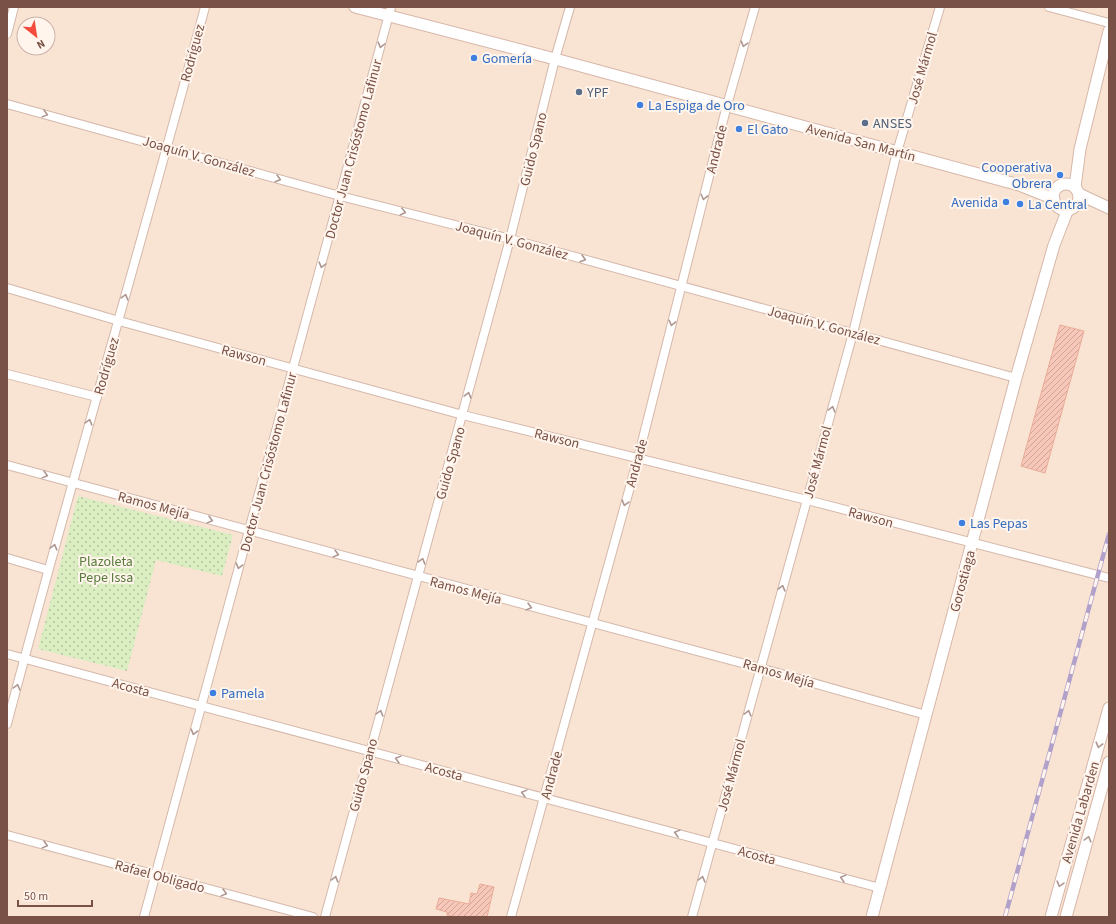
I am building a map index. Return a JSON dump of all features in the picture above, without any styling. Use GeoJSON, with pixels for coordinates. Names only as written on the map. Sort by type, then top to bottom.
{"type":"FeatureCollection","features":[{"type":"Feature","properties":{"kind":"main road","name":"Avenida San Martín"},"geometry":{"type":"LineString","coordinates":[[355,7],[390,11],[555,59],[1019,185],[1064,205],[1109,209]]}},
{"type":"Feature","properties":{"kind":"main road"},"geometry":{"type":"LineString","coordinates":[[1064,205],[1080,149],[1109,31]]}},
{"type":"Feature","properties":{"kind":"main road","name":"Avenida San Martín"},"geometry":{"type":"LineString","coordinates":[[1019,185],[1069,188],[1109,209]]}},
{"type":"Feature","properties":{"kind":"main road"},"geometry":{"type":"LineString","coordinates":[[1064,205],[1054,192],[1069,188]]}},
{"type":"Feature","properties":{"kind":"main road","name":"Gorostiaga"},"geometry":{"type":"LineString","coordinates":[[872,917],[1016,378],[1064,205]]}},
{"type":"Feature","properties":{"kind":"main road","name":"Avenida Labarden"},"geometry":{"type":"LineString","coordinates":[[1051,917],[1109,708]]}},
{"type":"Feature","properties":{"kind":"main road","name":"Avenida Labarden"},"geometry":{"type":"LineString","coordinates":[[1066,917],[1108,768]]}},
{"type":"Feature","properties":{"kind":"street"},"geometry":{"type":"LineString","coordinates":[[7,34],[14,7]]}},
{"type":"Feature","properties":{"kind":"street","name":"Rodríguez"},"geometry":{"type":"LineString","coordinates":[[7,724],[72,482],[168,147],[204,7]]}},
{"type":"Feature","properties":{"kind":"street","name":"Guido Spano"},"geometry":{"type":"LineString","coordinates":[[325,917],[369,751],[463,415],[510,239],[555,59],[570,7]]}},
{"type":"Feature","properties":{"kind":"street","name":"Andrade"},"geometry":{"type":"LineString","coordinates":[[511,917],[638,458],[727,105],[755,7]]}},
{"type":"Feature","properties":{"kind":"street","name":"José Mármol"},"geometry":{"type":"LineString","coordinates":[[692,917],[853,333],[897,152],[940,7]]}},
{"type":"Feature","properties":{"kind":"street"},"geometry":{"type":"LineString","coordinates":[[1049,7],[1109,23]]}},
{"type":"Feature","properties":{"kind":"street","name":"Doctor Juan Crisóstomo Lafinur"},"geometry":{"type":"LineString","coordinates":[[144,917],[390,11]]}},
{"type":"Feature","properties":{"kind":"street","name":"Joaquín V. González"},"geometry":{"type":"LineString","coordinates":[[7,104],[168,147],[340,196],[510,239],[1016,378]]}},
{"type":"Feature","properties":{"kind":"street","name":"Rawson"},"geometry":{"type":"LineString","coordinates":[[7,288],[119,321],[463,415],[807,500],[1109,578]]}},
{"type":"Feature","properties":{"kind":"street"},"geometry":{"type":"LineString","coordinates":[[7,374],[97,397]]}},
{"type":"Feature","properties":{"kind":"street","name":"Ramos Mejía"},"geometry":{"type":"LineString","coordinates":[[7,464],[591,624],[760,668],[926,715]]}},
{"type":"Feature","properties":{"kind":"street"},"geometry":{"type":"LineString","coordinates":[[7,558],[48,570]]}},
{"type":"Feature","properties":{"kind":"street","name":"Acosta"},"geometry":{"type":"LineString","coordinates":[[7,654],[880,888]]}},
{"type":"Feature","properties":{"kind":"street"},"geometry":{"type":"LineString","coordinates":[[1093,767],[1108,768]]}},
{"type":"Feature","properties":{"kind":"street","name":"Rafael Obligado"},"geometry":{"type":"LineString","coordinates":[[7,835],[313,917]]}},
{"type":"Feature","properties":{"kind":"shaded area"},"geometry":{"type":"Polygon","coordinates":[[[7,7],[1109,7],[1109,917],[7,917],[7,7]]]}},
{"type":"Feature","properties":{"kind":"green space","name":"Plazoleta Pepe Issa"},"geometry":{"type":"Polygon","coordinates":[[[78,496],[233,535],[222,576],[156,560],[127,671],[38,649],[78,496]]]}},
{"type":"Feature","properties":{"kind":"building"},"geometry":{"type":"Polygon","coordinates":[[[1060,325],[1084,331],[1045,473],[1021,466],[1060,325]]]}},
{"type":"Feature","properties":{"kind":"building"},"geometry":{"type":"Polygon","coordinates":[[[480,884],[494,887],[487,917],[455,917],[447,915],[447,912],[436,909],[439,898],[469,904],[471,893],[477,894],[480,884]]]}},
{"type":"Feature","properties":{"kind":"railway"},"geometry":{"type":"LineString","coordinates":[[1005,917],[1109,534]]}},
{"type":"Feature","properties":{"kind":"place","name":"Gomería"},"geometry":{"type":"Point","coordinates":[474,58]}},
{"type":"Feature","properties":{"kind":"place","name":"YPF"},"geometry":{"type":"Point","coordinates":[579,92]}},
{"type":"Feature","properties":{"kind":"place","name":"La Espiga de Oro"},"geometry":{"type":"Point","coordinates":[640,105]}},
{"type":"Feature","properties":{"kind":"place","name":"ANSES"},"geometry":{"type":"Point","coordinates":[865,123]}},
{"type":"Feature","properties":{"kind":"place","name":"El Gato"},"geometry":{"type":"Point","coordinates":[739,129]}},
{"type":"Feature","properties":{"kind":"place","name":"Cooperativa Obrera"},"geometry":{"type":"Point","coordinates":[1060,175]}},
{"type":"Feature","properties":{"kind":"place","name":"Avenida"},"geometry":{"type":"Point","coordinates":[1006,202]}},
{"type":"Feature","properties":{"kind":"place","name":"La Central"},"geometry":{"type":"Point","coordinates":[1020,204]}},
{"type":"Feature","properties":{"kind":"place","name":"Las Pepas"},"geometry":{"type":"Point","coordinates":[962,523]}},
{"type":"Feature","properties":{"kind":"place","name":"Pamela"},"geometry":{"type":"Point","coordinates":[213,693]}}]}
